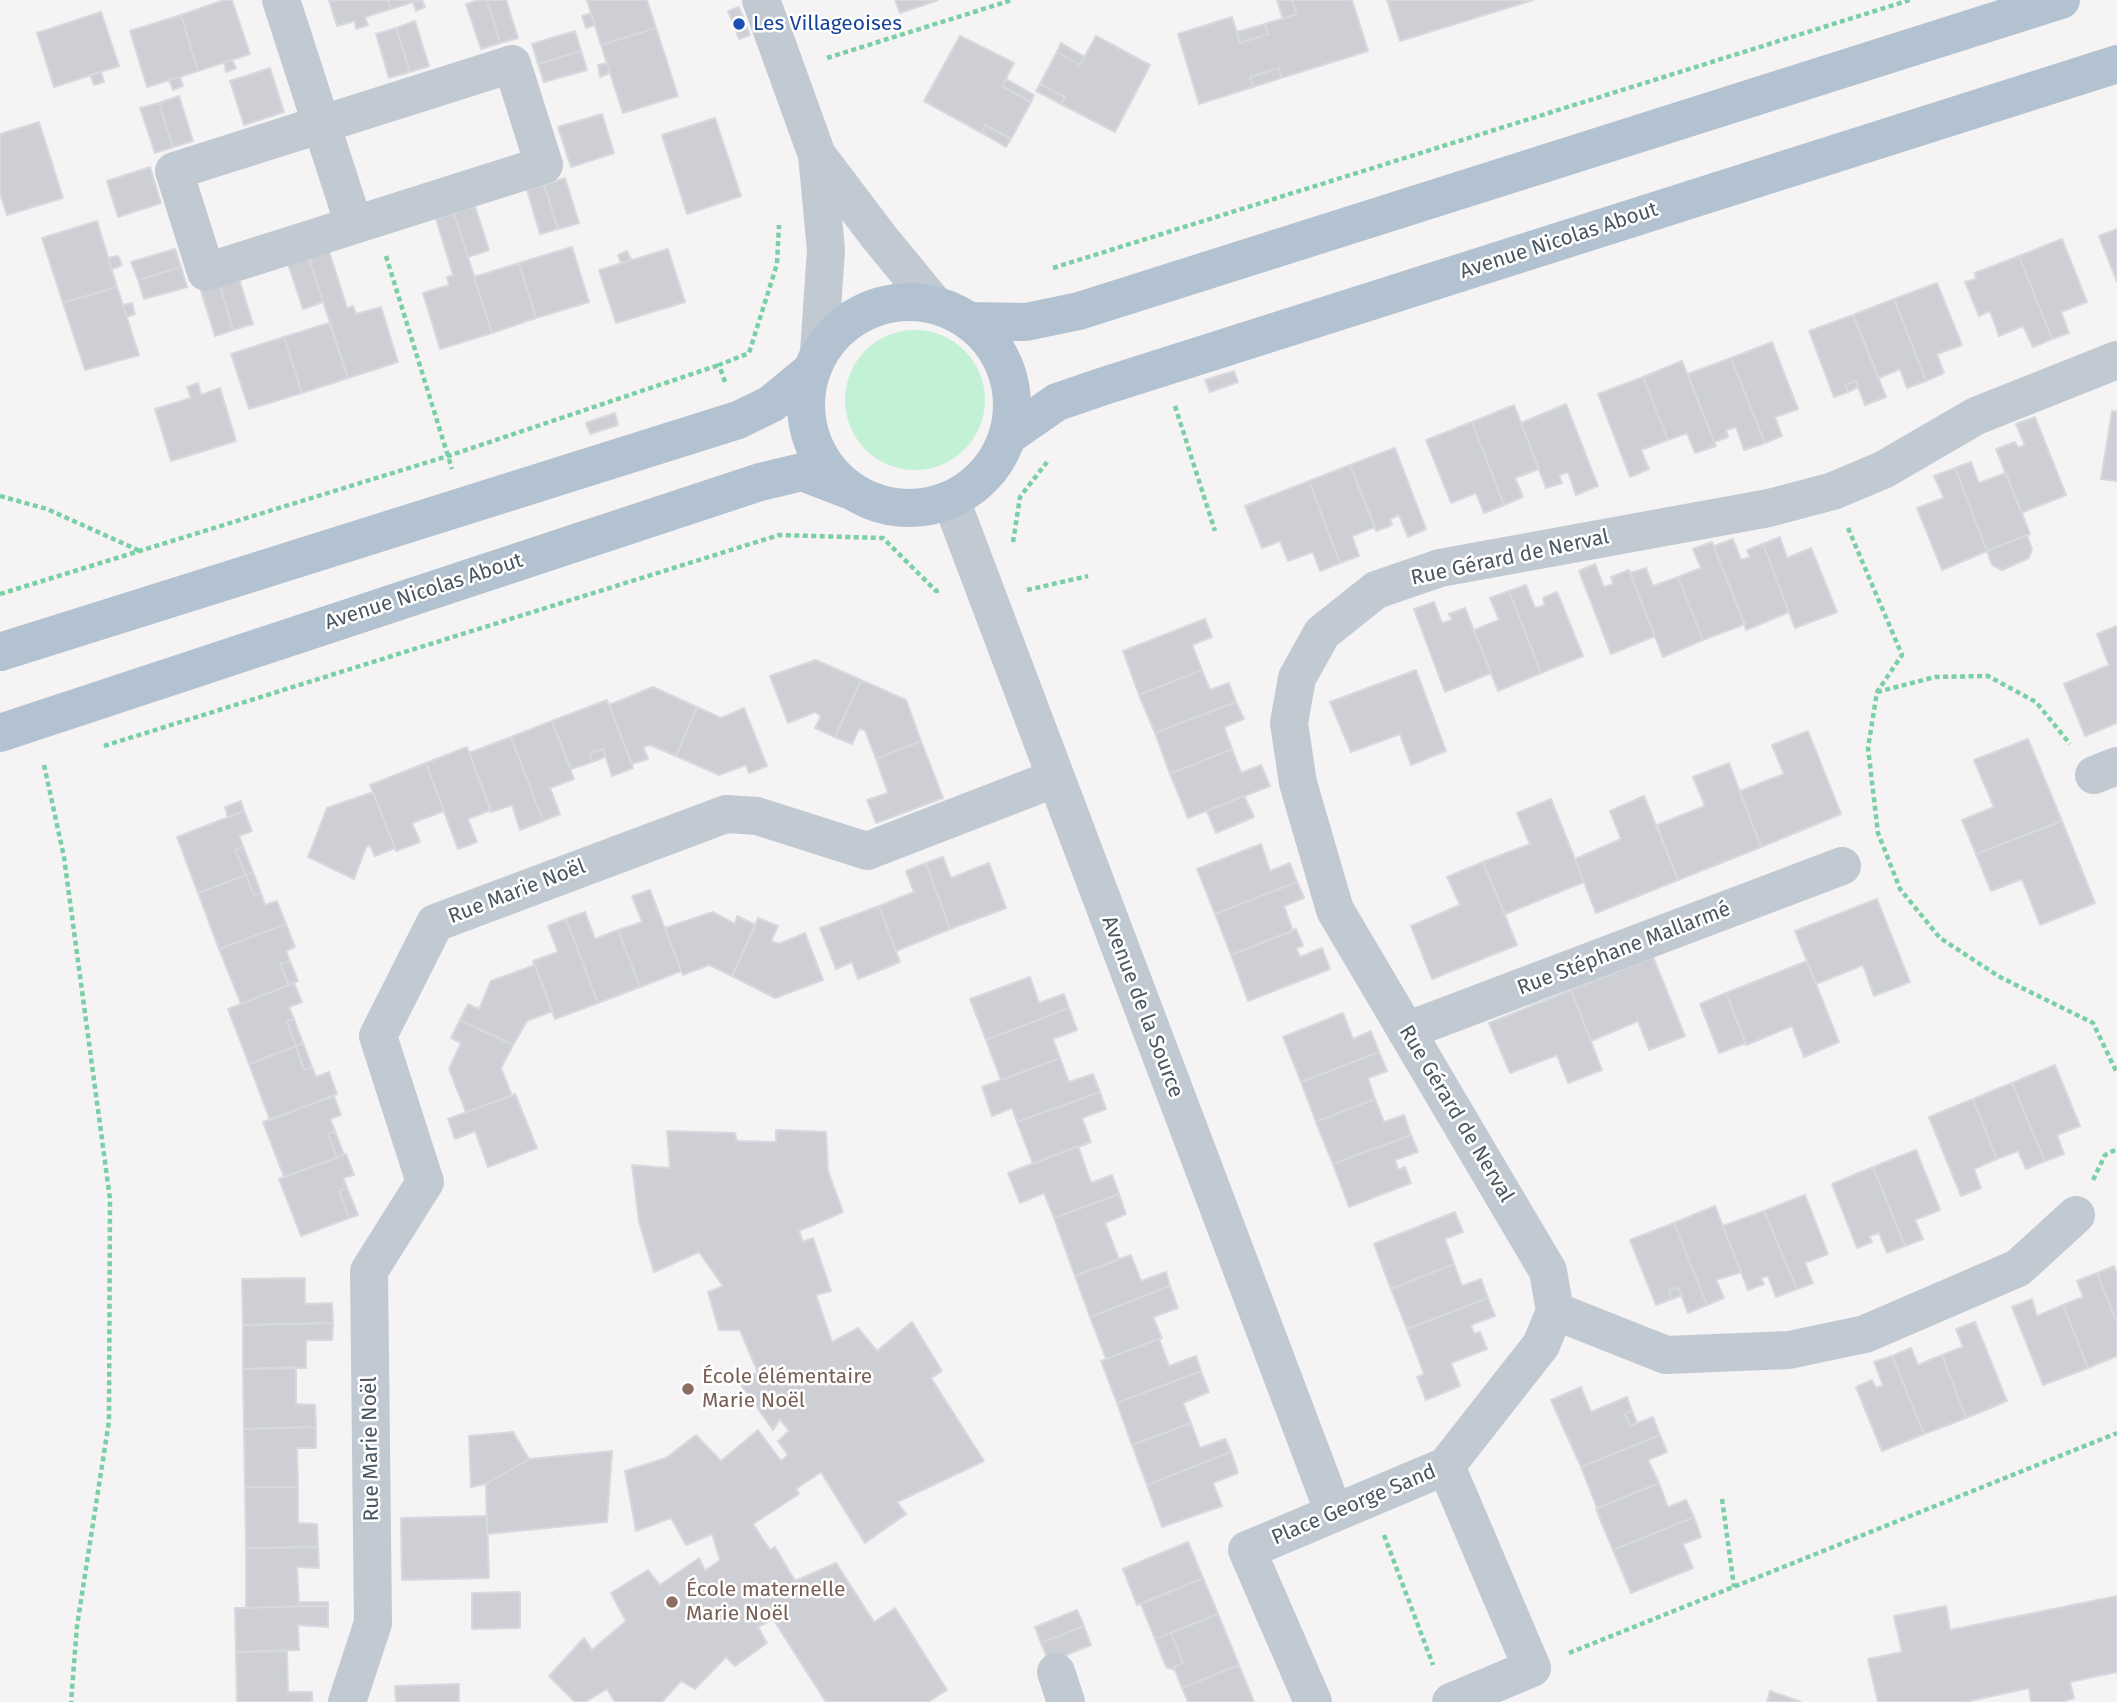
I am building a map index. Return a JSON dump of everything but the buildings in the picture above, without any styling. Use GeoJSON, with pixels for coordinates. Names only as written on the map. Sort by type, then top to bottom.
{"type":"FeatureCollection","features":[{"type":"Feature","properties":{"kind":"main road","name":"Avenue Nicolas About"},"geometry":{"type":"LineString","coordinates":[[972,321],[1026,323],[1079,311],[2061,0]]}},
{"type":"Feature","properties":{"kind":"main road","name":"Avenue Nicolas About"},"geometry":{"type":"LineString","coordinates":[[1009,436],[1058,402],[1092,390],[2117,64]]}},
{"type":"Feature","properties":{"kind":"main road","name":"Avenue Nicolas About"},"geometry":{"type":"LineString","coordinates":[[0,733],[760,482],[802,472],[887,507],[921,509],[951,500],[983,478],[999,458],[1009,436],[1013,404],[1008,373],[994,345],[972,321],[954,311],[934,304],[901,301],[868,309],[840,327],[815,362],[771,404],[738,420],[8,646]]}},
{"type":"Feature","properties":{"kind":"main road","name":"Avenue Nicolas About"},"geometry":{"type":"LineString","coordinates":[[815,362],[805,404],[810,437],[825,466],[849,490]]}},
{"type":"Feature","properties":{"kind":"street"},"geometry":{"type":"LineString","coordinates":[[281,0],[320,124],[364,222]]}},
{"type":"Feature","properties":{"kind":"street"},"geometry":{"type":"LineString","coordinates":[[761,0],[817,155],[826,250],[815,362]]}},
{"type":"Feature","properties":{"kind":"street"},"geometry":{"type":"LineString","coordinates":[[512,64],[544,165],[206,272],[174,171],[320,124],[512,64]]}},
{"type":"Feature","properties":{"kind":"street"},"geometry":{"type":"LineString","coordinates":[[817,155],[934,304]]}},
{"type":"Feature","properties":{"kind":"street","name":"Rue Gérard de Nerval"},"geometry":{"type":"LineString","coordinates":[[1555,1311],[1548,1271],[1335,910],[1298,783],[1289,723],[1297,678],[1322,633],[1376,590],[1440,568],[1769,508],[1833,491],[1883,470],[1976,416],[2117,360]]}},
{"type":"Feature","properties":{"kind":"street","name":"Avenue de la Source"},"geometry":{"type":"LineString","coordinates":[[951,500],[1334,1513]]}},
{"type":"Feature","properties":{"kind":"street","name":"Rue Marie Noël"},"geometry":{"type":"LineString","coordinates":[[347,1702],[373,1623],[369,1271],[425,1182],[378,1036],[435,923],[726,814],[757,816],[867,851],[1056,778]]}},
{"type":"Feature","properties":{"kind":"street","name":"Rue Stéphane Mallarmé"},"geometry":{"type":"LineString","coordinates":[[1406,1031],[1842,866]]}},
{"type":"Feature","properties":{"kind":"street"},"geometry":{"type":"LineString","coordinates":[[1446,1465],[1541,1345],[1555,1311],[1667,1355],[1789,1349],[1865,1334],[2018,1268],[2076,1215]]}},
{"type":"Feature","properties":{"kind":"street","name":"Place George Sand"},"geometry":{"type":"LineString","coordinates":[[1313,1702],[1247,1550],[1446,1465],[1532,1668]]}},
{"type":"Feature","properties":{"kind":"street"},"geometry":{"type":"LineString","coordinates":[[1444,1689],[1532,1668]]}},
{"type":"Feature","properties":{"kind":"path"},"geometry":{"type":"LineString","coordinates":[[827,58],[1012,0]]}},
{"type":"Feature","properties":{"kind":"path"},"geometry":{"type":"LineString","coordinates":[[1053,268],[1910,0]]}},
{"type":"Feature","properties":{"kind":"path"},"geometry":{"type":"LineString","coordinates":[[364,222],[464,507]]}},
{"type":"Feature","properties":{"kind":"path"},"geometry":{"type":"LineString","coordinates":[[0,594],[448,456],[749,354],[778,264],[779,222]]}},
{"type":"Feature","properties":{"kind":"path"},"geometry":{"type":"LineString","coordinates":[[719,365],[738,420]]}},
{"type":"Feature","properties":{"kind":"path"},"geometry":{"type":"LineString","coordinates":[[1173,398],[1215,531]]}},
{"type":"Feature","properties":{"kind":"path"},"geometry":{"type":"LineString","coordinates":[[1011,549],[1020,497],[1054,453]]}},
{"type":"Feature","properties":{"kind":"path"},"geometry":{"type":"LineString","coordinates":[[760,482],[779,535]]}},
{"type":"Feature","properties":{"kind":"path"},"geometry":{"type":"LineString","coordinates":[[1833,491],[1902,655],[1877,692],[1868,748],[1878,833],[1900,889],[1940,938],[2000,977],[2093,1023],[2117,1073]]}},
{"type":"Feature","properties":{"kind":"path"},"geometry":{"type":"LineString","coordinates":[[0,496],[47,509],[141,552]]}},
{"type":"Feature","properties":{"kind":"path"},"geometry":{"type":"LineString","coordinates":[[96,749],[779,535],[883,538],[936,591]]}},
{"type":"Feature","properties":{"kind":"path"},"geometry":{"type":"LineString","coordinates":[[1021,591],[1088,576]]}},
{"type":"Feature","properties":{"kind":"path"},"geometry":{"type":"LineString","coordinates":[[1877,692],[1935,677],[1988,676],[2036,702],[2106,771]]}},
{"type":"Feature","properties":{"kind":"path"},"geometry":{"type":"LineString","coordinates":[[33,768],[44,765],[64,857],[110,1199],[109,1421],[76,1626],[71,1702]]}},
{"type":"Feature","properties":{"kind":"path"},"geometry":{"type":"LineString","coordinates":[[1532,1668],[2117,1433]]}},
{"type":"Feature","properties":{"kind":"path"},"geometry":{"type":"LineString","coordinates":[[1370,1497],[1444,1689]]}},
{"type":"Feature","properties":{"kind":"path"},"geometry":{"type":"LineString","coordinates":[[1722,1499],[1734,1587]]}},
{"type":"Feature","properties":{"kind":"green space"},"geometry":{"type":"Polygon","coordinates":[[[915,330],[942,336],[964,351],[979,373],[985,400],[979,427],[964,449],[942,464],[915,470],[888,464],[866,449],[851,427],[845,400],[851,373],[866,351],[888,336],[915,330]]]}},
{"type":"Feature","properties":{"kind":"place","name":"Les Villageoises"},"geometry":{"type":"Point","coordinates":[739,24]}},
{"type":"Feature","properties":{"kind":"place","name":"École élémentaire Marie Noël"},"geometry":{"type":"Point","coordinates":[688,1389]}},
{"type":"Feature","properties":{"kind":"place","name":"École maternelle Marie Noël"},"geometry":{"type":"Point","coordinates":[672,1602]}}]}
